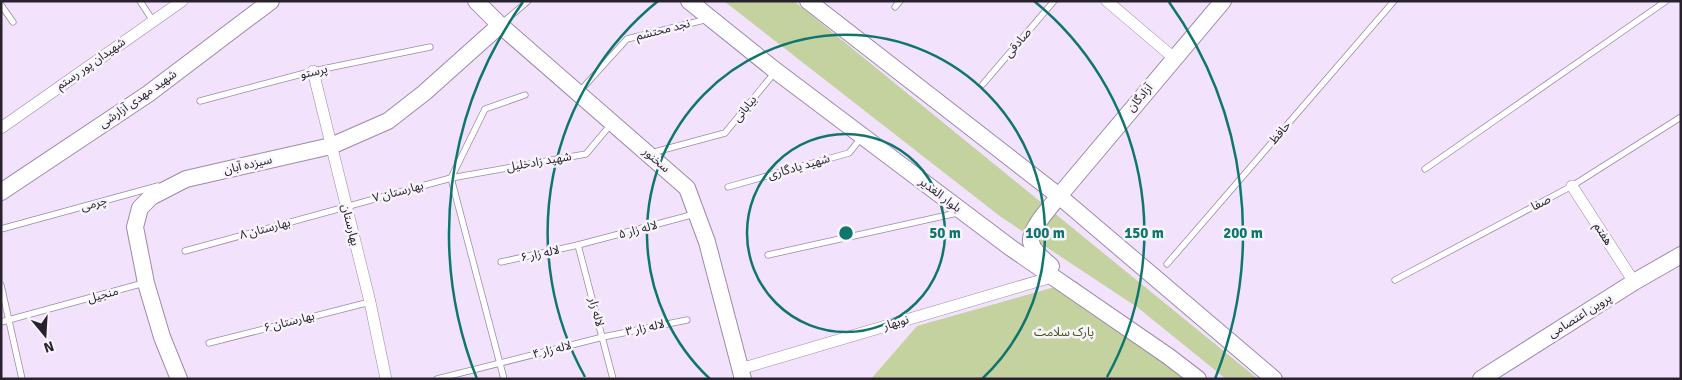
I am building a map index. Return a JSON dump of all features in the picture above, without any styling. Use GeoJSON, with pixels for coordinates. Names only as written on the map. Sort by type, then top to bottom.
{"type":"FeatureCollection","features":[{"type":"Feature","properties":{"kind":"street","name":"شهیدان پور رستم"},"geometry":{"type":"LineString","coordinates":[[1,128],[182,1]]}},
{"type":"Feature","properties":{"kind":"street","name":"شهید مهدی آزارشی"},"geometry":{"type":"LineString","coordinates":[[1,192],[148,94],[271,1]]}},
{"type":"Feature","properties":{"kind":"street","name":"سخنور"},"geometry":{"type":"LineString","coordinates":[[476,1],[500,25],[687,188],[709,249],[741,374]]}},
{"type":"Feature","properties":{"kind":"street","name":"بلوار الغدیر"},"geometry":{"type":"LineString","coordinates":[[689,1],[962,212],[1198,379]]}},
{"type":"Feature","properties":{"kind":"street"},"geometry":{"type":"LineString","coordinates":[[808,1],[1059,196],[1274,379]]}},
{"type":"Feature","properties":{"kind":"street"},"geometry":{"type":"LineString","coordinates":[[1107,1],[1174,58]]}},
{"type":"Feature","properties":{"kind":"street","name":"آزادگان"},"geometry":{"type":"LineString","coordinates":[[1071,288],[1036,252],[1030,242],[1032,232],[1059,196],[1223,1]]}},
{"type":"Feature","properties":{"kind":"street","name":"سیزده آبان"},"geometry":{"type":"LineString","coordinates":[[178,379],[162,337],[146,283],[135,227],[140,208],[151,197],[186,180],[331,146],[388,121],[424,93],[500,25]]}},
{"type":"Feature","properties":{"kind":"street","name":"بهارستان"},"geometry":{"type":"LineString","coordinates":[[313,71],[345,207],[370,302],[386,379]]}},
{"type":"Feature","properties":{"kind":"street","name":"هفتم"},"geometry":{"type":"LineString","coordinates":[[1572,186],[1634,282]]}},
{"type":"Feature","properties":{"kind":"street","name":"پروین اعتصامی"},"geometry":{"type":"LineString","coordinates":[[1481,379],[1634,282],[1681,255]]}},
{"type":"Feature","properties":{"kind":"street","name":"نوبهار"},"geometry":{"type":"LineString","coordinates":[[741,374],[1052,276]]}},
{"type":"Feature","properties":{"kind":"lane"},"geometry":{"type":"LineString","coordinates":[[140,1],[152,21]]}},
{"type":"Feature","properties":{"kind":"lane"},"geometry":{"type":"LineString","coordinates":[[500,25],[528,1]]}},
{"type":"Feature","properties":{"kind":"lane"},"geometry":{"type":"LineString","coordinates":[[895,7],[900,1]]}},
{"type":"Feature","properties":{"kind":"lane","name":"صادقی"},"geometry":{"type":"LineString","coordinates":[[983,84],[1054,1]]}},
{"type":"Feature","properties":{"kind":"lane","name":"حافظ"},"geometry":{"type":"LineString","coordinates":[[1167,264],[1394,1]]}},
{"type":"Feature","properties":{"kind":"lane"},"geometry":{"type":"LineString","coordinates":[[1425,169],[1666,1]]}},
{"type":"Feature","properties":{"kind":"lane"},"geometry":{"type":"LineString","coordinates":[[1,5],[13,22]]}},
{"type":"Feature","properties":{"kind":"lane","name":"نجد محتشم"},"geometry":{"type":"LineString","coordinates":[[579,92],[627,39],[710,18]]}},
{"type":"Feature","properties":{"kind":"lane","name":"پرستو"},"geometry":{"type":"LineString","coordinates":[[200,101],[313,71],[430,48]]}},
{"type":"Feature","properties":{"kind":"lane","name":"بیابانی"},"geometry":{"type":"LineString","coordinates":[[649,154],[725,133],[776,70]]}},
{"type":"Feature","properties":{"kind":"lane"},"geometry":{"type":"LineString","coordinates":[[504,379],[451,178],[485,110],[526,95]]}},
{"type":"Feature","properties":{"kind":"lane","name":"صفا"},"geometry":{"type":"LineString","coordinates":[[1395,280],[1572,186],[1681,117]]}},
{"type":"Feature","properties":{"kind":"lane","name":"شهید زادخلیل"},"geometry":{"type":"LineString","coordinates":[[451,178],[586,154],[613,122]]}},
{"type":"Feature","properties":{"kind":"lane","name":"شهید یادگاری"},"geometry":{"type":"LineString","coordinates":[[728,187],[850,153],[863,136]]}},
{"type":"Feature","properties":{"kind":"lane","name":"بهارستان ۷"},"geometry":{"type":"LineString","coordinates":[[345,207],[451,178]]}},
{"type":"Feature","properties":{"kind":"lane","name":"چرمی"},"geometry":{"type":"LineString","coordinates":[[1,229],[186,180]]}},
{"type":"Feature","properties":{"kind":"lane","name":"بهارستان ۸"},"geometry":{"type":"LineString","coordinates":[[185,251],[345,207]]}},
{"type":"Feature","properties":{"kind":"lane"},"geometry":{"type":"LineString","coordinates":[[768,255],[962,212]]}},
{"type":"Feature","properties":{"kind":"lane","name":"لاله زار ۵"},"geometry":{"type":"LineString","coordinates":[[578,245],[697,214]]}},
{"type":"Feature","properties":{"kind":"lane","name":"لاله زار ۶"},"geometry":{"type":"LineString","coordinates":[[501,262],[578,245]]}},
{"type":"Feature","properties":{"kind":"lane","name":"لاله زار"},"geometry":{"type":"LineString","coordinates":[[578,245],[613,379]]}},
{"type":"Feature","properties":{"kind":"lane","name":"منجیل"},"geometry":{"type":"LineString","coordinates":[[1,322],[146,283]]}},
{"type":"Feature","properties":{"kind":"lane"},"geometry":{"type":"LineString","coordinates":[[1,285],[22,379]]}},
{"type":"Feature","properties":{"kind":"lane","name":"بهارستان ۶"},"geometry":{"type":"LineString","coordinates":[[208,343],[370,302]]}},
{"type":"Feature","properties":{"kind":"lane","name":"لاله زار ۳"},"geometry":{"type":"LineString","coordinates":[[603,337],[687,320]]}},
{"type":"Feature","properties":{"kind":"lane","name":"لاله زار ۴"},"geometry":{"type":"LineString","coordinates":[[437,379],[603,337]]}},
{"type":"Feature","properties":{"kind":"green space"},"geometry":{"type":"Polygon","coordinates":[[[724,1],[794,1],[1258,379],[1226,379],[1137,307],[1001,217],[724,1]]]}},
{"type":"Feature","properties":{"kind":"green space","name":"پارک سلامت"},"geometry":{"type":"Polygon","coordinates":[[[1076,281],[1192,379],[871,379],[917,326],[1076,281]]]}}]}
